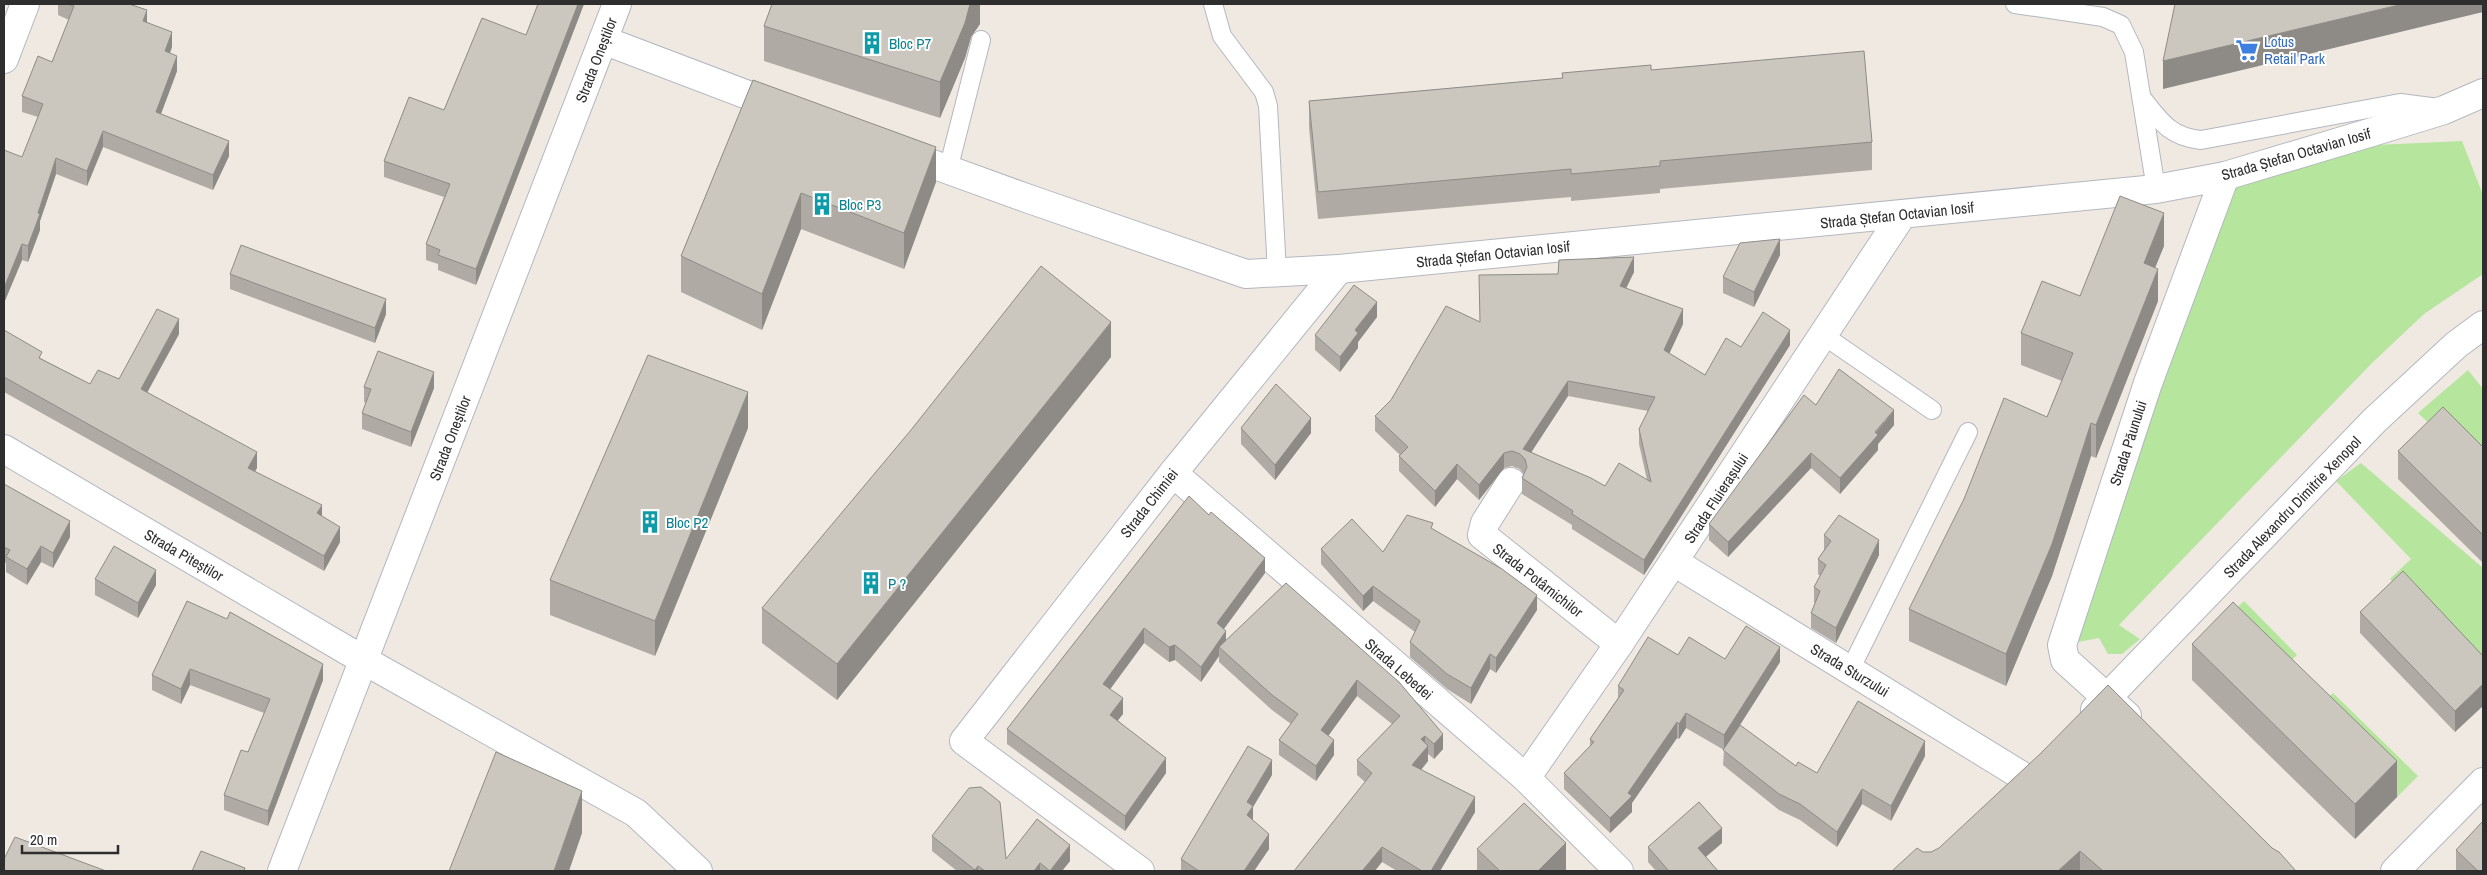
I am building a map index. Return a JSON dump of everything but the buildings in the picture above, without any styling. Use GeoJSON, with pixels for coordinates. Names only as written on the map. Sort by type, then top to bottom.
{"type":"FeatureCollection","features":[{"type":"Feature","properties":{"kind":"street"},"geometry":{"type":"LineString","coordinates":[[4,59],[25,4]]}},
{"type":"Feature","properties":{"kind":"street","name":"Strada Oneștilor"},"geometry":{"type":"LineString","coordinates":[[282,871],[617,4]]}},
{"type":"Feature","properties":{"kind":"street"},"geometry":{"type":"LineString","coordinates":[[603,40],[809,118]]}},
{"type":"Feature","properties":{"kind":"street","name":"Strada Ștefan Octavian Iosif"},"geometry":{"type":"LineString","coordinates":[[2444,110],[2483,82]]}},
{"type":"Feature","properties":{"kind":"street","name":"Strada Ștefan Octavian Iosif"},"geometry":{"type":"LineString","coordinates":[[883,146],[1246,274],[1339,269],[2156,189],[2225,176],[2444,110],[2483,93]]}},
{"type":"Feature","properties":{"kind":"street","name":"Strada Ștefan Octavian Iosif"},"geometry":{"type":"LineString","coordinates":[[2444,110],[2483,109]]}},
{"type":"Feature","properties":{"kind":"street","name":"Strada Păunului"},"geometry":{"type":"LineString","coordinates":[[2108,697],[2065,660],[2062,645],[2148,384],[2225,176]]}},
{"type":"Feature","properties":{"kind":"street","name":"Strada Fluierașului"},"geometry":{"type":"LineString","coordinates":[[1526,778],[1674,562],[1902,215]]}},
{"type":"Feature","properties":{"kind":"street","name":"Strada Chimiei"},"geometry":{"type":"LineString","coordinates":[[1140,871],[964,742],[1173,473],[1339,269]]}},
{"type":"Feature","properties":{"kind":"street","name":"Strada Alexandru Dimitrie Xenopol"},"geometry":{"type":"LineString","coordinates":[[2081,724],[2376,420],[2456,345],[2483,325]]}},
{"type":"Feature","properties":{"kind":"street","name":"Strada Piteștilor"},"geometry":{"type":"LineString","coordinates":[[4,449],[364,661],[636,813],[698,871]]}},
{"type":"Feature","properties":{"kind":"street","name":"Strada Lebedei"},"geometry":{"type":"LineString","coordinates":[[1173,473],[1526,778],[1619,871]]}},
{"type":"Feature","properties":{"kind":"street","name":"Strada Potârnichilor"},"geometry":{"type":"LineString","coordinates":[[1511,482],[1485,523],[1482,535],[1619,644]]}},
{"type":"Feature","properties":{"kind":"street","name":"Strada Sturzului"},"geometry":{"type":"LineString","coordinates":[[1674,562],[1850,670],[2018,788],[2047,758]]}},
{"type":"Feature","properties":{"kind":"street"},"geometry":{"type":"LineString","coordinates":[[2108,697],[2143,732]]}},
{"type":"Feature","properties":{"kind":"street"},"geometry":{"type":"LineString","coordinates":[[2395,871],[2483,782]]}},
{"type":"Feature","properties":{"kind":"lane"},"geometry":{"type":"LineString","coordinates":[[1213,4],[1222,36],[1264,92],[1268,106],[1277,272]]}},
{"type":"Feature","properties":{"kind":"lane"},"geometry":{"type":"LineString","coordinates":[[2015,4],[2103,17],[2121,25],[2134,52],[2156,189]]}},
{"type":"Feature","properties":{"kind":"lane"},"geometry":{"type":"LineString","coordinates":[[948,170],[981,40]]}},
{"type":"Feature","properties":{"kind":"lane"},"geometry":{"type":"LineString","coordinates":[[2142,98],[2168,129],[2184,138],[2201,140],[2400,103],[2424,105],[2444,110]]}},
{"type":"Feature","properties":{"kind":"lane"},"geometry":{"type":"LineString","coordinates":[[1823,335],[1932,410]]}},
{"type":"Feature","properties":{"kind":"lane"},"geometry":{"type":"LineString","coordinates":[[1850,670],[1968,432]]}},
{"type":"Feature","properties":{"kind":"green space"},"geometry":{"type":"Polygon","coordinates":[[[2462,141],[2483,195],[2483,274],[2424,314],[2372,363],[2119,625],[2140,639],[2122,654],[2108,654],[2099,638],[2062,645],[2213,209],[2249,177],[2376,145],[2462,141]]]}},
{"type":"Feature","properties":{"kind":"green space"},"geometry":{"type":"Polygon","coordinates":[[[2468,370],[2483,389],[2483,474],[2418,413],[2468,370]]]}},
{"type":"Feature","properties":{"kind":"green space"},"geometry":{"type":"Polygon","coordinates":[[[2361,463],[2483,568],[2483,678],[2390,579],[2411,559],[2336,481],[2361,463]]]}},
{"type":"Feature","properties":{"kind":"green space"},"geometry":{"type":"Polygon","coordinates":[[[2244,601],[2297,655],[2274,677],[2220,624],[2244,601]]]}},
{"type":"Feature","properties":{"kind":"green space"},"geometry":{"type":"Polygon","coordinates":[[[2333,693],[2418,776],[2397,797],[2311,713],[2333,693]]]}},
{"type":"Feature","properties":{"kind":"place","name":"Bloc P7"},"geometry":{"type":"Point","coordinates":[872,43]}},
{"type":"Feature","properties":{"kind":"place","name":"Lotus Retail Park"},"geometry":{"type":"Point","coordinates":[2247,50]}},
{"type":"Feature","properties":{"kind":"place","name":"Bloc P3"},"geometry":{"type":"Point","coordinates":[822,204]}},
{"type":"Feature","properties":{"kind":"place","name":"Bloc P2"},"geometry":{"type":"Point","coordinates":[650,522]}},
{"type":"Feature","properties":{"kind":"place","name":"P ?"},"geometry":{"type":"Point","coordinates":[871,583]}}]}
